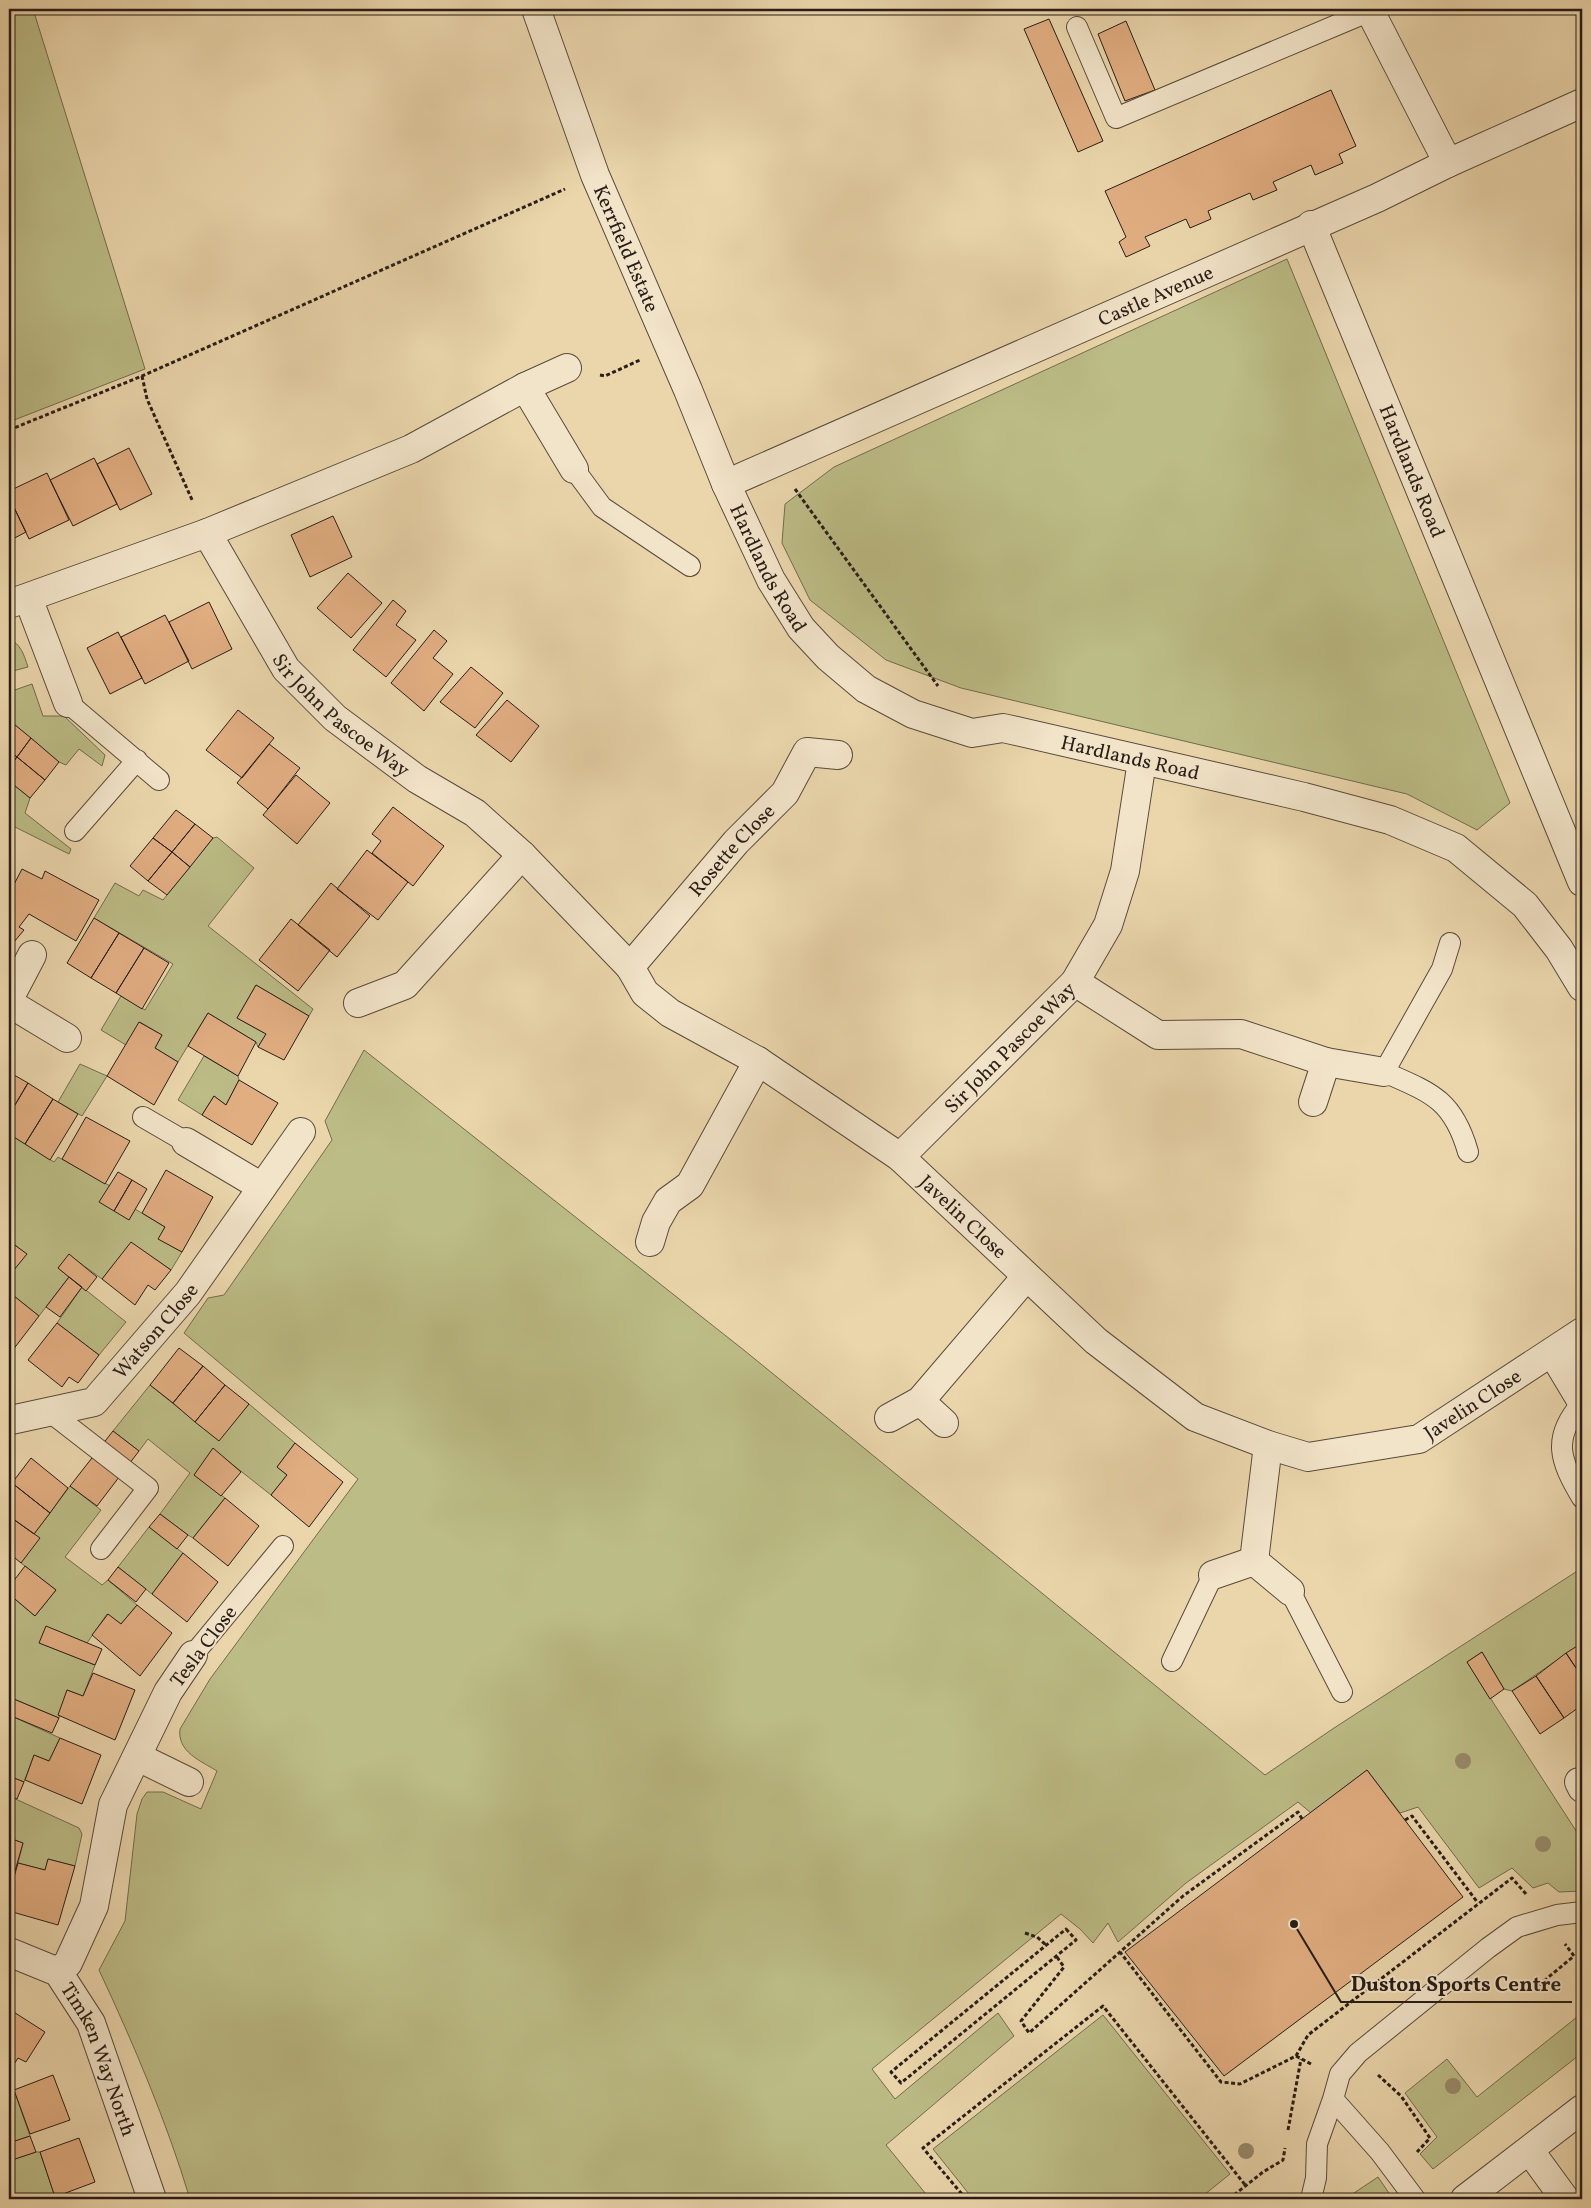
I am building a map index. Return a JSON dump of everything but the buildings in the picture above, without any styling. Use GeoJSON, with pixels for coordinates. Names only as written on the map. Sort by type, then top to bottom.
{"type":"FeatureCollection","features":[{"type":"Feature","properties":{"kind":"street","name":"Kerrfield Estate"},"geometry":{"type":"LineString","coordinates":[[536,9],[595,175],[726,484]]}},
{"type":"Feature","properties":{"kind":"street"},"geometry":{"type":"LineString","coordinates":[[1369,10],[1448,163]]}},
{"type":"Feature","properties":{"kind":"street","name":"Castle Avenue"},"geometry":{"type":"LineString","coordinates":[[726,484],[1377,198],[1448,163],[1582,103]]}},
{"type":"Feature","properties":{"kind":"street","name":"Hardlands Road"},"geometry":{"type":"LineString","coordinates":[[1310,226],[1582,882]]}},
{"type":"Feature","properties":{"kind":"street"},"geometry":{"type":"LineString","coordinates":[[68,703],[18,601],[207,533],[411,449],[525,387],[567,368]]}},
{"type":"Feature","properties":{"kind":"street"},"geometry":{"type":"LineString","coordinates":[[525,387],[574,469]]}},
{"type":"Feature","properties":{"kind":"street","name":"Hardlands Road"},"geometry":{"type":"LineString","coordinates":[[726,484],[771,580],[801,628],[828,657],[866,689],[913,714],[972,733],[1003,728],[1304,798],[1390,820],[1456,848],[1525,905],[1559,949],[1582,987]]}},
{"type":"Feature","properties":{"kind":"street","name":"Sir John Pascoe Way"},"geometry":{"type":"LineString","coordinates":[[207,533],[286,669],[335,718],[417,779],[475,813],[522,855],[630,968],[645,993],[670,1013],[758,1061],[900,1156],[1075,982],[1108,925],[1125,871],[1142,761]]}},
{"type":"Feature","properties":{"kind":"street","name":"Rosette Close"},"geometry":{"type":"LineString","coordinates":[[630,968],[736,842],[785,793],[807,752],[838,755]]}},
{"type":"Feature","properties":{"kind":"street"},"geometry":{"type":"LineString","coordinates":[[358,1003],[405,985],[522,855]]}},
{"type":"Feature","properties":{"kind":"street"},"geometry":{"type":"LineString","coordinates":[[32,955],[10,993],[67,1038]]}},
{"type":"Feature","properties":{"kind":"street"},"geometry":{"type":"LineString","coordinates":[[1075,982],[1158,1035],[1240,1034],[1326,1062],[1384,1072]]}},
{"type":"Feature","properties":{"kind":"street"},"geometry":{"type":"LineString","coordinates":[[650,1242],[656,1222],[668,1201],[690,1185],[758,1061]]}},
{"type":"Feature","properties":{"kind":"street"},"geometry":{"type":"LineString","coordinates":[[1313,1102],[1326,1062]]}},
{"type":"Feature","properties":{"kind":"street","name":"Watson Close"},"geometry":{"type":"LineString","coordinates":[[10,1418],[50,1412],[94,1402],[188,1293],[301,1132]]}},
{"type":"Feature","properties":{"kind":"street"},"geometry":{"type":"LineString","coordinates":[[186,1142],[262,1187]]}},
{"type":"Feature","properties":{"kind":"street","name":"Javelin Close"},"geometry":{"type":"LineString","coordinates":[[900,1156],[1026,1277],[1096,1341],[1195,1417],[1268,1445],[1308,1457],[1419,1438],[1582,1332]]}},
{"type":"Feature","properties":{"kind":"street"},"geometry":{"type":"LineString","coordinates":[[889,1418],[920,1401],[1026,1277]]}},
{"type":"Feature","properties":{"kind":"street"},"geometry":{"type":"LineString","coordinates":[[1552,1352],[1582,1402]]}},
{"type":"Feature","properties":{"kind":"street"},"geometry":{"type":"LineString","coordinates":[[920,1401],[944,1423]]}},
{"type":"Feature","properties":{"kind":"street"},"geometry":{"type":"LineString","coordinates":[[1254,1561],[1268,1445]]}},
{"type":"Feature","properties":{"kind":"street"},"geometry":{"type":"LineString","coordinates":[[1213,1575],[1254,1561]]}},
{"type":"Feature","properties":{"kind":"street"},"geometry":{"type":"LineString","coordinates":[[1254,1561],[1290,1591]]}},
{"type":"Feature","properties":{"kind":"street","name":"Tesla Close"},"geometry":{"type":"LineString","coordinates":[[58,1972],[68,1963],[94,1906],[113,1805],[168,1692],[192,1655]]}},
{"type":"Feature","properties":{"kind":"street"},"geometry":{"type":"LineString","coordinates":[[138,1756],[189,1782]]}},
{"type":"Feature","properties":{"kind":"street","name":"Timken Way North"},"geometry":{"type":"LineString","coordinates":[[9,1952],[58,1972],[91,2023],[152,2199]]}},
{"type":"Feature","properties":{"kind":"street"},"geometry":{"type":"LineString","coordinates":[[1465,2199],[1530,2151],[1582,2109]]}},
{"type":"Feature","properties":{"kind":"street"},"geometry":{"type":"LineString","coordinates":[[1530,2151],[1565,2199]]}},
{"type":"Feature","properties":{"kind":"lane"},"geometry":{"type":"LineString","coordinates":[[1077,27],[1116,118],[1369,10]]}},
{"type":"Feature","properties":{"kind":"lane"},"geometry":{"type":"LineString","coordinates":[[574,469],[602,507],[690,566]]}},
{"type":"Feature","properties":{"kind":"lane"},"geometry":{"type":"LineString","coordinates":[[68,703],[159,780]]}},
{"type":"Feature","properties":{"kind":"lane"},"geometry":{"type":"LineString","coordinates":[[75,831],[137,760]]}},
{"type":"Feature","properties":{"kind":"lane"},"geometry":{"type":"LineString","coordinates":[[1450,943],[1442,969],[1384,1072],[1419,1087],[1444,1104],[1462,1129],[1468,1152]]}},
{"type":"Feature","properties":{"kind":"lane"},"geometry":{"type":"LineString","coordinates":[[143,1116],[186,1142]]}},
{"type":"Feature","properties":{"kind":"lane"},"geometry":{"type":"LineString","coordinates":[[1552,1352],[1582,1356]]}},
{"type":"Feature","properties":{"kind":"lane"},"geometry":{"type":"LineString","coordinates":[[1582,1402],[1570,1416],[1564,1430],[1561,1446],[1569,1475],[1582,1498]]}},
{"type":"Feature","properties":{"kind":"lane"},"geometry":{"type":"LineString","coordinates":[[50,1412],[148,1488],[100,1549]]}},
{"type":"Feature","properties":{"kind":"lane","name":"Tesla Close"},"geometry":{"type":"LineString","coordinates":[[192,1655],[283,1546]]}},
{"type":"Feature","properties":{"kind":"lane"},"geometry":{"type":"LineString","coordinates":[[1172,1661],[1213,1575]]}},
{"type":"Feature","properties":{"kind":"lane"},"geometry":{"type":"LineString","coordinates":[[1290,1591],[1342,1692]]}},
{"type":"Feature","properties":{"kind":"lane"},"geometry":{"type":"LineString","coordinates":[[1311,2199],[1316,2178],[1317,2144],[1340,2074],[1358,2053],[1488,1948],[1517,1927],[1557,1915],[1582,1912]]}},
{"type":"Feature","properties":{"kind":"lane"},"geometry":{"type":"LineString","coordinates":[[1333,2099],[1380,2152],[1415,2199]]}},
{"type":"Feature","properties":{"kind":"path"},"geometry":{"type":"LineString","coordinates":[[9,430],[142,376],[595,175]]}},
{"type":"Feature","properties":{"kind":"path"},"geometry":{"type":"LineString","coordinates":[[567,368],[605,376],[669,347]]}},
{"type":"Feature","properties":{"kind":"path"},"geometry":{"type":"LineString","coordinates":[[142,376],[147,399],[207,533]]}},
{"type":"Feature","properties":{"kind":"path"},"geometry":{"type":"LineString","coordinates":[[774,462],[972,733]]}},
{"type":"Feature","properties":{"kind":"path"},"geometry":{"type":"LineString","coordinates":[[1057,1957],[1064,1967],[1021,2021],[1029,2033],[1183,1896],[1298,1812],[1302,1819]]}},
{"type":"Feature","properties":{"kind":"path"},"geometry":{"type":"LineString","coordinates":[[1405,1820],[1412,1816],[1478,1903]]}},
{"type":"Feature","properties":{"kind":"path"},"geometry":{"type":"LineString","coordinates":[[1120,1952],[1220,2082],[1240,2084],[1296,2056],[1308,2035],[1512,1878],[1529,1898]]}},
{"type":"Feature","properties":{"kind":"path"},"geometry":{"type":"LineString","coordinates":[[1066,1929],[1076,1940],[1057,1957],[900,2083],[892,2072],[1066,1929]]}},
{"type":"Feature","properties":{"kind":"path"},"geometry":{"type":"LineString","coordinates":[[1025,1934],[1036,1937],[1046,1945]]}},
{"type":"Feature","properties":{"kind":"path"},"geometry":{"type":"LineString","coordinates":[[1539,1985],[1574,1956],[1561,1939],[1568,1938]]}},
{"type":"Feature","properties":{"kind":"path"},"geometry":{"type":"LineString","coordinates":[[966,2199],[923,2148],[1103,2006],[1246,2186]]}},
{"type":"Feature","properties":{"kind":"path"},"geometry":{"type":"LineString","coordinates":[[1288,2132],[1301,2059]]}},
{"type":"Feature","properties":{"kind":"path"},"geometry":{"type":"LineString","coordinates":[[1229,2199],[1283,2160],[1286,2142]]}},
{"type":"Feature","properties":{"kind":"green space"},"geometry":{"type":"Polygon","coordinates":[[[9,9],[33,9],[145,369],[9,422],[9,9]]]}},
{"type":"Feature","properties":{"kind":"green space"},"geometry":{"type":"Polygon","coordinates":[[[1287,259],[1510,803],[1477,830],[1407,794],[961,688],[886,660],[810,600],[782,543],[785,504],[834,467],[1287,259]]]}},
{"type":"Feature","properties":{"kind":"green space"},"geometry":{"type":"Polygon","coordinates":[[[9,639],[19,647],[28,667],[9,672],[9,639]]]}},
{"type":"Feature","properties":{"kind":"green space"},"geometry":{"type":"Polygon","coordinates":[[[32,684],[43,716],[64,716],[105,755],[102,766],[79,749],[66,765],[59,762],[9,720],[9,692],[32,684]]]}},
{"type":"Feature","properties":{"kind":"green space"},"geometry":{"type":"Polygon","coordinates":[[[9,781],[30,798],[25,813],[71,849],[69,854],[9,824],[9,781]]]}},
{"type":"Feature","properties":{"kind":"green space"},"geometry":{"type":"Polygon","coordinates":[[[217,837],[254,868],[208,926],[313,1009],[309,1016],[256,985],[237,1018],[266,1034],[258,1047],[256,1042],[208,1013],[178,1062],[155,1048],[162,1035],[140,1022],[126,1045],[101,1030],[121,996],[145,1010],[173,964],[94,918],[115,883],[139,896],[143,890],[163,900],[213,838],[217,837]]]}},
{"type":"Feature","properties":{"kind":"green space"},"geometry":{"type":"Polygon","coordinates":[[[364,1050],[745,1351],[1265,1775],[1334,1728],[1582,1568],[1582,1643],[1512,1691],[1504,1689],[1482,1652],[1467,1662],[1582,1840],[1582,1891],[1559,1892],[1548,1883],[1533,1888],[1512,1868],[1479,1888],[1418,1807],[1400,1813],[1367,1770],[1311,1813],[1298,1802],[1186,1883],[1118,1942],[1108,1923],[1093,1943],[1080,1929],[1061,1914],[872,2069],[895,2099],[998,2013],[1014,2036],[886,2145],[930,2199],[190,2199],[171,2140],[149,2083],[99,1970],[125,1921],[137,1814],[142,1799],[147,1792],[163,1792],[201,1809],[217,1771],[186,1750],[180,1737],[180,1729],[210,1679],[358,1479],[184,1333],[208,1298],[224,1295],[332,1140],[325,1121],[364,1050]]]}},
{"type":"Feature","properties":{"kind":"green space"},"geometry":{"type":"Polygon","coordinates":[[[204,1056],[238,1076],[239,1080],[226,1105],[214,1096],[202,1115],[178,1100],[204,1056]]]}},
{"type":"Feature","properties":{"kind":"green space"},"geometry":{"type":"Polygon","coordinates":[[[80,1064],[107,1076],[82,1116],[58,1102],[80,1064]]]}},
{"type":"Feature","properties":{"kind":"green space"},"geometry":{"type":"Polygon","coordinates":[[[9,1134],[54,1162],[58,1157],[110,1186],[135,1209],[165,1227],[159,1239],[182,1252],[171,1270],[131,1243],[102,1279],[69,1255],[58,1268],[69,1277],[39,1316],[9,1292],[9,1276],[26,1254],[9,1240],[9,1134]]]}},
{"type":"Feature","properties":{"kind":"green space"},"geometry":{"type":"Polygon","coordinates":[[[82,1287],[126,1322],[99,1355],[57,1323],[82,1287]]]}},
{"type":"Feature","properties":{"kind":"green space"},"geometry":{"type":"Polygon","coordinates":[[[150,1385],[218,1440],[249,1404],[295,1443],[277,1467],[287,1475],[271,1495],[213,1449],[194,1475],[225,1498],[193,1538],[188,1535],[160,1514],[190,1473],[148,1439],[139,1451],[113,1431],[150,1385]]]}},
{"type":"Feature","properties":{"kind":"green space"},"geometry":{"type":"Polygon","coordinates":[[[70,1486],[101,1510],[65,1557],[102,1585],[108,1580],[137,1605],[121,1624],[107,1614],[87,1643],[40,1643],[95,1665],[83,1696],[67,1690],[59,1718],[9,1697],[9,1594],[35,1616],[56,1590],[21,1563],[34,1534],[70,1486]]]}},
{"type":"Feature","properties":{"kind":"green space"},"geometry":{"type":"Polygon","coordinates":[[[149,1527],[183,1553],[152,1594],[118,1567],[149,1527]]]}},
{"type":"Feature","properties":{"kind":"green space"},"geometry":{"type":"Polygon","coordinates":[[[9,1715],[60,1738],[49,1761],[34,1755],[24,1782],[9,1776],[9,1715]]]}},
{"type":"Feature","properties":{"kind":"green space"},"geometry":{"type":"Polygon","coordinates":[[[9,1796],[79,1828],[82,1834],[75,1866],[48,1859],[45,1870],[18,1863],[23,1843],[9,1838],[9,1796]]]}},
{"type":"Feature","properties":{"kind":"green space"},"geometry":{"type":"Polygon","coordinates":[[[1582,2013],[1582,2053],[1433,2169],[1420,2154],[1437,2137],[1405,2093],[1447,2059],[1477,2097],[1582,2013]]]}},
{"type":"Feature","properties":{"kind":"green space"},"geometry":{"type":"Polygon","coordinates":[[[1103,2015],[1230,2174],[1199,2199],[973,2199],[933,2149],[1103,2015]]]}},
{"type":"Feature","properties":{"kind":"green space"},"geometry":{"type":"Polygon","coordinates":[[[14,2090],[30,2136],[9,2143],[9,2098],[14,2090]]]}},
{"type":"Feature","properties":{"kind":"green space"},"geometry":{"type":"Polygon","coordinates":[[[40,2152],[55,2197],[54,2199],[9,2199],[9,2161],[40,2152]]]}},
{"type":"Feature","properties":{"kind":"green space"},"geometry":{"type":"Polygon","coordinates":[[[1378,2177],[1393,2199],[1345,2199],[1378,2177]]]}},
{"type":"Feature","properties":{"kind":"place","name":"Duston Sports Centre"},"geometry":{"type":"Point","coordinates":[1294,1924]}}]}
